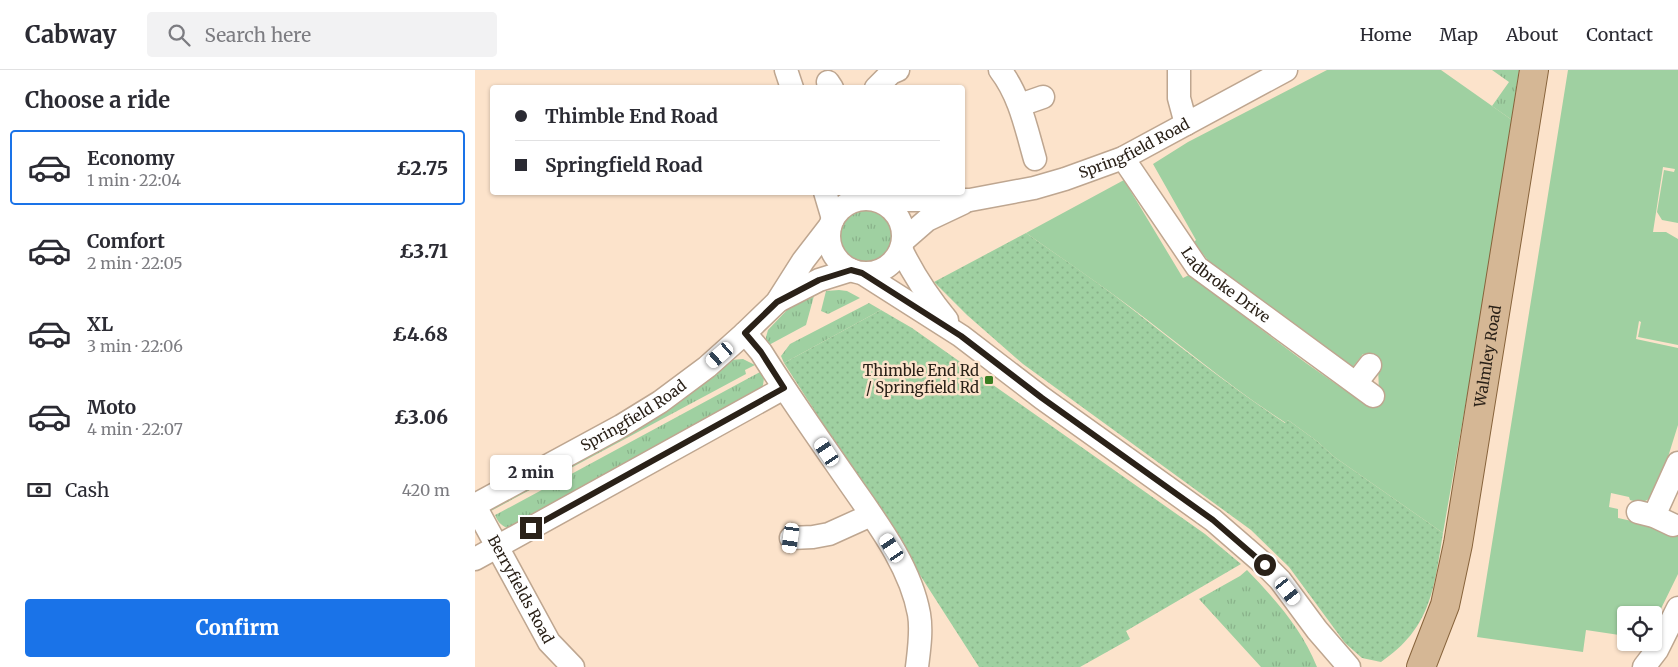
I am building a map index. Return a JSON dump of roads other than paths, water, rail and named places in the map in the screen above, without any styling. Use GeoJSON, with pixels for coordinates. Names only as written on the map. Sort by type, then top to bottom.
{"type":"FeatureCollection","features":[{"type":"Feature","properties":{"kind":"main road","name":"Walmley Road"},"geometry":{"type":"LineString","coordinates":[[1421,667],[1445,605],[1458,544],[1534,70]]}},
{"type":"Feature","properties":{"kind":"main road","name":"Walmley Road"},"geometry":{"type":"LineString","coordinates":[[1402,667],[1432,641]]}},
{"type":"Feature","properties":{"kind":"street"},"geometry":{"type":"LineString","coordinates":[[786,70],[791,85]]}},
{"type":"Feature","properties":{"kind":"street"},"geometry":{"type":"LineString","coordinates":[[880,85],[898,70]]}},
{"type":"Feature","properties":{"kind":"street"},"geometry":{"type":"LineString","coordinates":[[1000,70],[1020,105],[1035,159]]}},
{"type":"Feature","properties":{"kind":"street"},"geometry":{"type":"LineString","coordinates":[[1179,70],[1179,98],[1186,124]]}},
{"type":"Feature","properties":{"kind":"street","name":"Springfield Road"},"geometry":{"type":"LineString","coordinates":[[903,244],[927,220],[971,200],[1042,185],[1123,158],[1286,70]]}},
{"type":"Feature","properties":{"kind":"street"},"geometry":{"type":"LineString","coordinates":[[1020,105],[1043,97]]}},
{"type":"Feature","properties":{"kind":"street","name":"Ladbroke Drive"},"geometry":{"type":"LineString","coordinates":[[1123,158],[1197,267],[1365,389],[1370,365]]}},
{"type":"Feature","properties":{"kind":"street"},"geometry":{"type":"LineString","coordinates":[[826,195],[831,222],[829,241],[831,249],[841,264],[856,271],[961,336],[1042,398],[1213,520],[1275,575],[1317,630],[1349,667]]}},
{"type":"Feature","properties":{"kind":"street"},"geometry":{"type":"LineString","coordinates":[[831,222],[843,206],[868,197],[890,207],[898,216],[903,227],[903,244],[914,275],[928,296],[961,336]]}},
{"type":"Feature","properties":{"kind":"street","name":"Springfield Road"},"geometry":{"type":"LineString","coordinates":[[868,197],[971,200]]}},
{"type":"Feature","properties":{"kind":"street","name":"Springfield Road"},"geometry":{"type":"LineString","coordinates":[[475,506],[660,402],[707,366],[777,302],[831,222]]}},
{"type":"Feature","properties":{"kind":"street"},"geometry":{"type":"LineString","coordinates":[[856,271],[881,270],[892,263],[903,244]]}},
{"type":"Feature","properties":{"kind":"street","name":"Springfield Road"},"geometry":{"type":"LineString","coordinates":[[777,302],[819,280],[856,271]]}},
{"type":"Feature","properties":{"kind":"street"},"geometry":{"type":"LineString","coordinates":[[745,333],[761,352],[871,515],[908,578],[919,614],[920,645],[917,667]]}},
{"type":"Feature","properties":{"kind":"street"},"geometry":{"type":"LineString","coordinates":[[475,559],[784,388]]}},
{"type":"Feature","properties":{"kind":"street"},"geometry":{"type":"LineString","coordinates":[[1655,518],[1678,463]]}},
{"type":"Feature","properties":{"kind":"street","name":"Berryfields Road"},"geometry":{"type":"LineString","coordinates":[[475,506],[549,642],[573,667]]}},
{"type":"Feature","properties":{"kind":"street"},"geometry":{"type":"LineString","coordinates":[[789,539],[829,534],[871,515]]}},
{"type":"Feature","properties":{"kind":"street"},"geometry":{"type":"LineString","coordinates":[[1644,667],[1657,650],[1678,608]]}},
{"type":"Feature","properties":{"kind":"street"},"geometry":{"type":"LineString","coordinates":[[1317,630],[1329,667]]}},
{"type":"Feature","properties":{"kind":"place","name":"Thimble End Rd / Springfield Rd"},"geometry":{"type":"Point","coordinates":[989,380]}}]}
